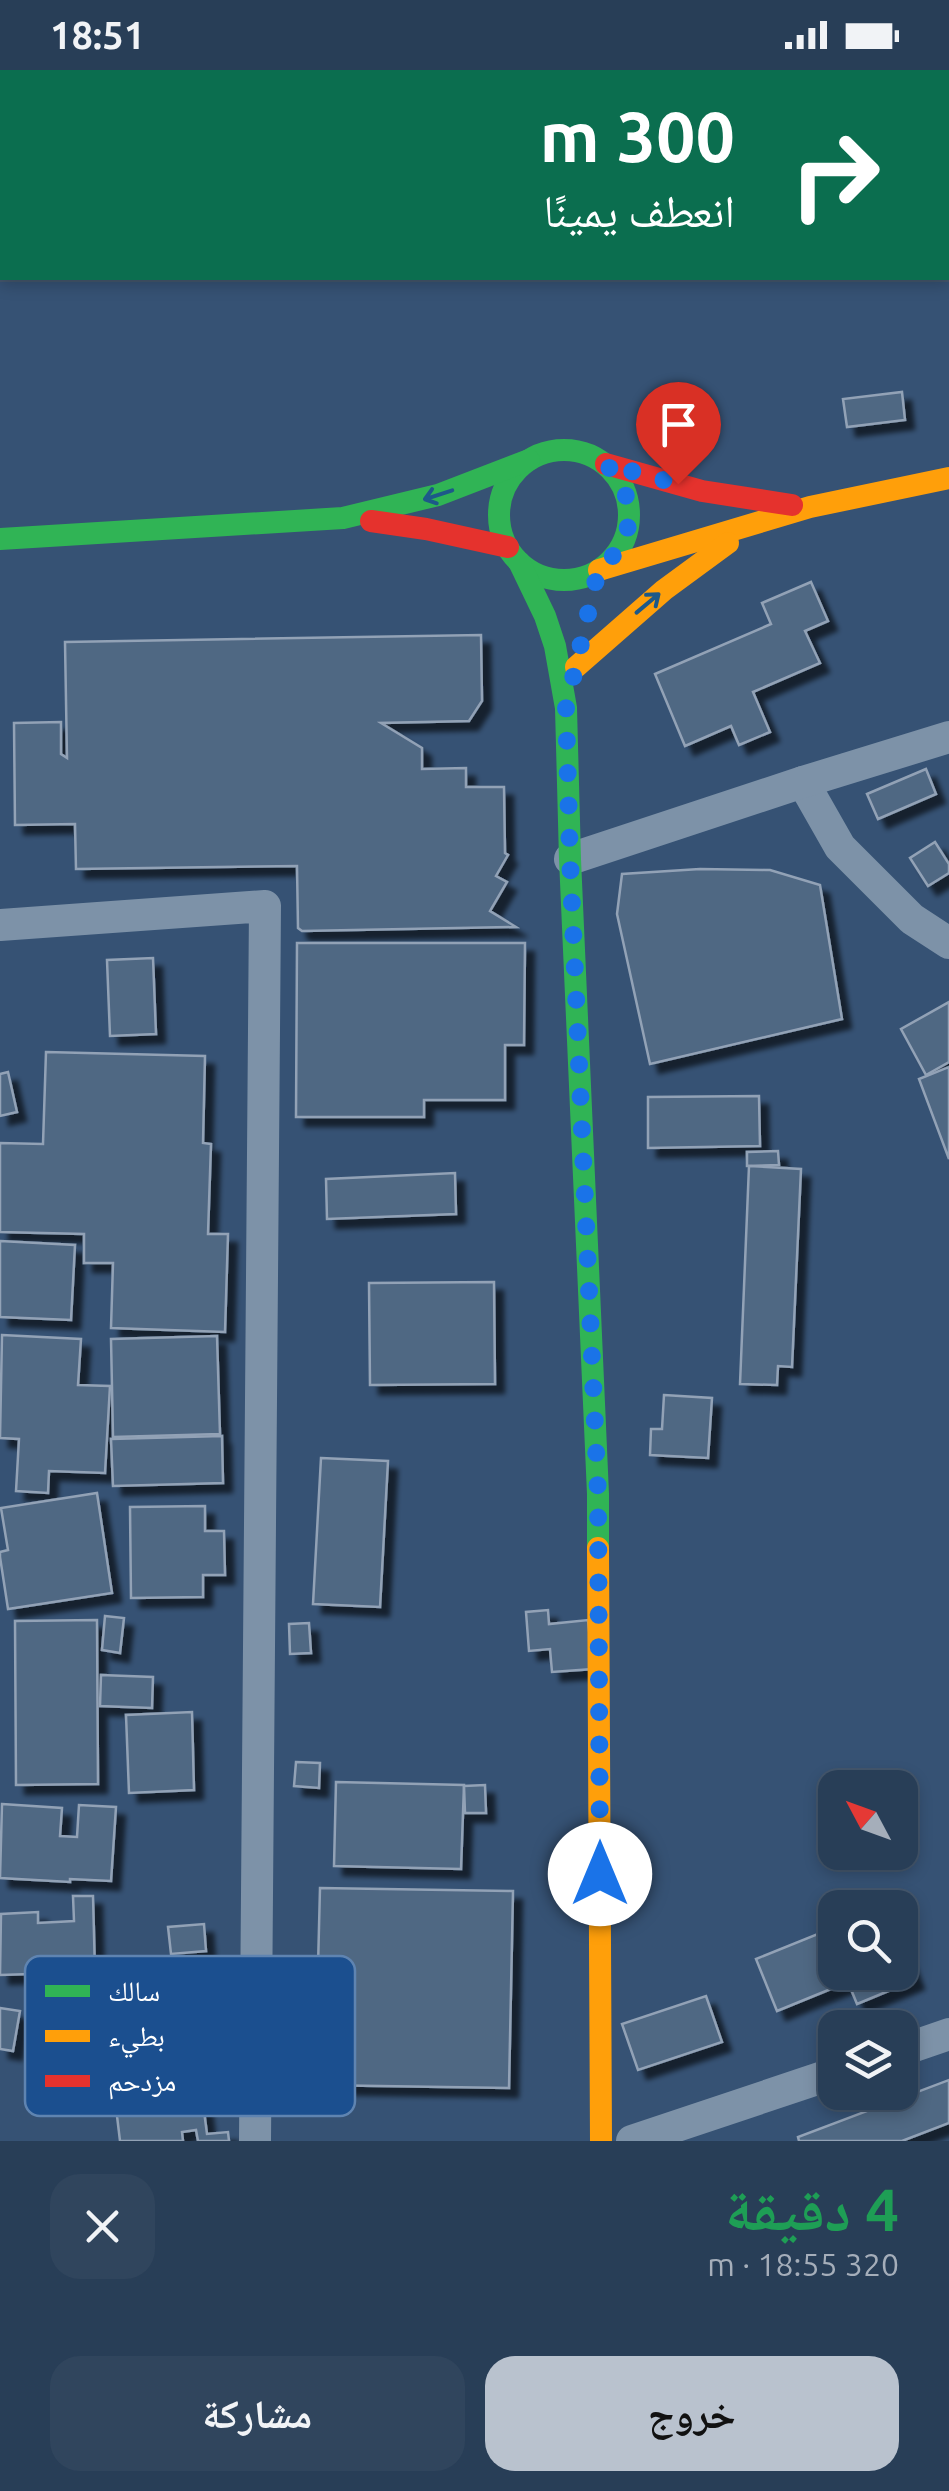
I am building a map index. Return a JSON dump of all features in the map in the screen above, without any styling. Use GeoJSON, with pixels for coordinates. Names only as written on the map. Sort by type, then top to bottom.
{"type":"FeatureCollection","features":[{"type":"Feature","properties":{"kind":"street"},"geometry":{"type":"LineString","coordinates":[[0,539],[343,518],[438,496],[548,452],[568,449],[702,491],[810,507]]}},
{"type":"Feature","properties":{"kind":"street"},"geometry":{"type":"LineString","coordinates":[[529,460],[514,473],[499,509],[500,529],[545,616],[555,646],[566,708],[598,1494],[600,2141]]}},
{"type":"Feature","properties":{"kind":"street"},"geometry":{"type":"LineString","coordinates":[[597,577],[615,556],[630,518],[628,498],[620,479],[606,464]]}},
{"type":"Feature","properties":{"kind":"street"},"geometry":{"type":"LineString","coordinates":[[343,518],[426,529],[513,554],[536,574],[557,580],[597,577],[810,507],[949,478]]}},
{"type":"Feature","properties":{"kind":"street"},"geometry":{"type":"LineString","coordinates":[[576,668],[664,590],[760,522]]}},
{"type":"Feature","properties":{"kind":"street"},"geometry":{"type":"LineString","coordinates":[[566,708],[584,629]]}},
{"type":"Feature","properties":{"kind":"street"},"geometry":{"type":"LineString","coordinates":[[570,859],[949,737]]}},
{"type":"Feature","properties":{"kind":"street"},"geometry":{"type":"LineString","coordinates":[[803,782],[840,847],[912,919],[949,943]]}},
{"type":"Feature","properties":{"kind":"street"},"geometry":{"type":"LineString","coordinates":[[0,925],[264,906],[256,1956]]}},
{"type":"Feature","properties":{"kind":"street"},"geometry":{"type":"LineString","coordinates":[[918,2045],[949,2034]]}},
{"type":"Feature","properties":{"kind":"street"},"geometry":{"type":"LineString","coordinates":[[632,2141],[818,2078]]}},
{"type":"Feature","properties":{"kind":"street"},"geometry":{"type":"LineString","coordinates":[[255,2116],[255,2141]]}},
{"type":"Feature","properties":{"kind":"building"},"geometry":{"type":"Polygon","coordinates":[[[902,392],[905,420],[847,427],[843,399],[902,392]]]}},
{"type":"Feature","properties":{"kind":"building"},"geometry":{"type":"Polygon","coordinates":[[[811,582],[828,621],[805,631],[820,663],[753,692],[770,732],[739,745],[731,726],[685,746],[655,674],[771,624],[762,603],[811,582]]]}},
{"type":"Feature","properties":{"kind":"building"},"geometry":{"type":"Polygon","coordinates":[[[481,635],[482,701],[469,721],[381,723],[422,748],[422,769],[466,768],[466,787],[504,787],[508,855],[496,876],[507,882],[490,911],[516,927],[302,931],[298,928],[297,866],[76,869],[75,824],[15,825],[14,723],[61,722],[61,754],[67,758],[65,642],[481,635]]]}},
{"type":"Feature","properties":{"kind":"building"},"geometry":{"type":"Polygon","coordinates":[[[926,769],[936,794],[878,819],[867,794],[926,769]]]}},
{"type":"Feature","properties":{"kind":"building"},"geometry":{"type":"Polygon","coordinates":[[[935,842],[949,864],[949,873],[928,886],[910,858],[935,842]]]}},
{"type":"Feature","properties":{"kind":"building"},"geometry":{"type":"Polygon","coordinates":[[[770,870],[820,885],[842,1019],[650,1064],[617,914],[622,874],[770,870]]]}},
{"type":"Feature","properties":{"kind":"building"},"geometry":{"type":"Polygon","coordinates":[[[297,943],[525,943],[524,1045],[505,1045],[505,1100],[424,1100],[424,1117],[296,1117],[297,943]]]}},
{"type":"Feature","properties":{"kind":"building"},"geometry":{"type":"Polygon","coordinates":[[[153,958],[156,1034],[110,1036],[107,960],[153,958]]]}},
{"type":"Feature","properties":{"kind":"building"},"geometry":{"type":"Polygon","coordinates":[[[949,1002],[949,1062],[926,1075],[901,1029],[949,1002]]]}},
{"type":"Feature","properties":{"kind":"building"},"geometry":{"type":"Polygon","coordinates":[[[46,1052],[205,1056],[203,1143],[211,1144],[208,1234],[228,1234],[225,1332],[111,1328],[113,1263],[84,1263],[84,1234],[0,1232],[0,1143],[43,1144],[46,1052]]]}},
{"type":"Feature","properties":{"kind":"building"},"geometry":{"type":"Polygon","coordinates":[[[949,1067],[949,1159],[919,1079],[949,1067]]]}},
{"type":"Feature","properties":{"kind":"building"},"geometry":{"type":"Polygon","coordinates":[[[8,1072],[17,1112],[0,1116],[0,1074],[8,1072]]]}},
{"type":"Feature","properties":{"kind":"building"},"geometry":{"type":"Polygon","coordinates":[[[759,1096],[760,1146],[648,1148],[648,1097],[759,1096]]]}},
{"type":"Feature","properties":{"kind":"building"},"geometry":{"type":"Polygon","coordinates":[[[778,1151],[779,1165],[747,1166],[747,1152],[778,1151]]]}},
{"type":"Feature","properties":{"kind":"building"},"geometry":{"type":"Polygon","coordinates":[[[749,1166],[801,1169],[792,1367],[778,1366],[777,1385],[740,1384],[749,1166]]]}},
{"type":"Feature","properties":{"kind":"building"},"geometry":{"type":"Polygon","coordinates":[[[455,1173],[456,1214],[327,1219],[326,1179],[455,1173]]]}},
{"type":"Feature","properties":{"kind":"building"},"geometry":{"type":"Polygon","coordinates":[[[0,1241],[75,1245],[71,1320],[0,1317],[0,1241]]]}},
{"type":"Feature","properties":{"kind":"building"},"geometry":{"type":"Polygon","coordinates":[[[494,1282],[495,1384],[370,1385],[369,1283],[494,1282]]]}},
{"type":"Feature","properties":{"kind":"building"},"geometry":{"type":"Polygon","coordinates":[[[2,1335],[81,1339],[78,1385],[110,1386],[105,1473],[49,1471],[48,1493],[16,1491],[19,1439],[0,1438],[2,1335]]]}},
{"type":"Feature","properties":{"kind":"building"},"geometry":{"type":"Polygon","coordinates":[[[217,1336],[220,1434],[113,1437],[111,1339],[217,1336]]]}},
{"type":"Feature","properties":{"kind":"building"},"geometry":{"type":"Polygon","coordinates":[[[664,1395],[712,1398],[708,1458],[650,1455],[651,1429],[662,1429],[664,1395]]]}},
{"type":"Feature","properties":{"kind":"building"},"geometry":{"type":"Polygon","coordinates":[[[222,1436],[223,1483],[113,1486],[111,1439],[222,1436]]]}},
{"type":"Feature","properties":{"kind":"building"},"geometry":{"type":"Polygon","coordinates":[[[321,1458],[388,1461],[380,1607],[313,1604],[321,1458]]]}},
{"type":"Feature","properties":{"kind":"building"},"geometry":{"type":"Polygon","coordinates":[[[97,1493],[112,1593],[8,1609],[0,1557],[0,1552],[8,1550],[1,1508],[97,1493]]]}},
{"type":"Feature","properties":{"kind":"building"},"geometry":{"type":"Polygon","coordinates":[[[205,1506],[205,1531],[224,1531],[225,1575],[203,1575],[203,1597],[131,1598],[130,1507],[205,1506]]]}},
{"type":"Feature","properties":{"kind":"building"},"geometry":{"type":"Polygon","coordinates":[[[548,1610],[549,1624],[588,1620],[593,1669],[552,1672],[550,1649],[529,1651],[526,1612],[548,1610]]]}},
{"type":"Feature","properties":{"kind":"building"},"geometry":{"type":"Polygon","coordinates":[[[105,1616],[124,1618],[120,1653],[102,1650],[105,1616]]]}},
{"type":"Feature","properties":{"kind":"building"},"geometry":{"type":"Polygon","coordinates":[[[97,1620],[98,1784],[16,1785],[15,1621],[97,1620]]]}},
{"type":"Feature","properties":{"kind":"building"},"geometry":{"type":"Polygon","coordinates":[[[309,1623],[311,1653],[290,1654],[289,1624],[309,1623]]]}},
{"type":"Feature","properties":{"kind":"building"},"geometry":{"type":"Polygon","coordinates":[[[101,1675],[153,1677],[152,1708],[100,1706],[101,1675]]]}},
{"type":"Feature","properties":{"kind":"building"},"geometry":{"type":"Polygon","coordinates":[[[192,1712],[194,1790],[129,1793],[126,1715],[192,1712]]]}},
{"type":"Feature","properties":{"kind":"building"},"geometry":{"type":"Polygon","coordinates":[[[296,1762],[320,1763],[319,1788],[294,1786],[296,1762]]]}},
{"type":"Feature","properties":{"kind":"building"},"geometry":{"type":"Polygon","coordinates":[[[336,1782],[464,1785],[461,1869],[334,1866],[336,1782]]]}},
{"type":"Feature","properties":{"kind":"building"},"geometry":{"type":"Polygon","coordinates":[[[485,1785],[486,1813],[465,1813],[464,1786],[485,1785]]]}},
{"type":"Feature","properties":{"kind":"building"},"geometry":{"type":"Polygon","coordinates":[[[2,1804],[62,1808],[60,1836],[77,1837],[79,1805],[116,1807],[111,1881],[0,1878],[2,1804]]]}},
{"type":"Feature","properties":{"kind":"building"},"geometry":{"type":"Polygon","coordinates":[[[320,1888],[513,1891],[509,2088],[355,2086],[355,1956],[318,1956],[320,1888]]]}},
{"type":"Feature","properties":{"kind":"building"},"geometry":{"type":"Polygon","coordinates":[[[73,1896],[93,1896],[95,1956],[25,1956],[25,1974],[0,1975],[1,1914],[38,1912],[38,1923],[74,1921],[73,1896]]]}},
{"type":"Feature","properties":{"kind":"building"},"geometry":{"type":"Polygon","coordinates":[[[204,1924],[206,1951],[171,1954],[168,1927],[204,1924]]]}},
{"type":"Feature","properties":{"kind":"building"},"geometry":{"type":"Polygon","coordinates":[[[818,1934],[818,1990],[828,1990],[777,2011],[756,1959],[818,1934]]]}},
{"type":"Feature","properties":{"kind":"building"},"geometry":{"type":"Polygon","coordinates":[[[851,1990],[891,1990],[857,2004],[851,1990]]]}},
{"type":"Feature","properties":{"kind":"building"},"geometry":{"type":"Polygon","coordinates":[[[706,1996],[722,2042],[638,2070],[622,2024],[706,1996]]]}},
{"type":"Feature","properties":{"kind":"building"},"geometry":{"type":"Polygon","coordinates":[[[0,2008],[20,2011],[13,2051],[0,2049],[0,2008]]]}},
{"type":"Feature","properties":{"kind":"building"},"geometry":{"type":"Polygon","coordinates":[[[949,2080],[949,2123],[902,2141],[799,2141],[798,2137],[870,2110],[918,2110],[918,2092],[949,2080]]]}},
{"type":"Feature","properties":{"kind":"building"},"geometry":{"type":"Polygon","coordinates":[[[117,2116],[205,2116],[207,2134],[228,2132],[229,2141],[198,2141],[196,2130],[182,2132],[183,2141],[120,2141],[117,2116]]]}},
{"type":"Feature","properties":{"kind":"traffic: fast"},"geometry":{"type":"LineString","coordinates":[[564,450],[589,455],[610,469],[624,490],[629,515],[624,540],[610,561],[589,575],[564,580],[539,575],[518,561],[504,540],[499,515],[504,490],[518,469],[539,455],[564,450]]}},
{"type":"Feature","properties":{"kind":"traffic: fast"},"geometry":{"type":"LineString","coordinates":[[0,539],[343,518],[438,495],[529,460]]}},
{"type":"Feature","properties":{"kind":"traffic: fast"},"geometry":{"type":"LineString","coordinates":[[519,562],[555,646],[566,708],[598,1548]]}},
{"type":"Feature","properties":{"kind":"traffic: slow"},"geometry":{"type":"LineString","coordinates":[[599,570],[810,507],[949,478]]}},
{"type":"Feature","properties":{"kind":"traffic: slow"},"geometry":{"type":"LineString","coordinates":[[576,667],[664,590],[728,543]]}},
{"type":"Feature","properties":{"kind":"traffic: slow"},"geometry":{"type":"LineString","coordinates":[[598,1548],[601,2141]]}},
{"type":"Feature","properties":{"kind":"traffic: jam"},"geometry":{"type":"LineString","coordinates":[[606,464],[702,491],[792,505]]}},
{"type":"Feature","properties":{"kind":"traffic: jam"},"geometry":{"type":"LineString","coordinates":[[371,521],[508,547]]}},
{"type":"Feature","properties":{"kind":"route"},"geometry":{"type":"LineString","coordinates":[[600,1874],[598,1494],[566,708],[598,571],[615,556],[630,518],[628,498],[620,479],[606,464],[678,484]]}}]}
